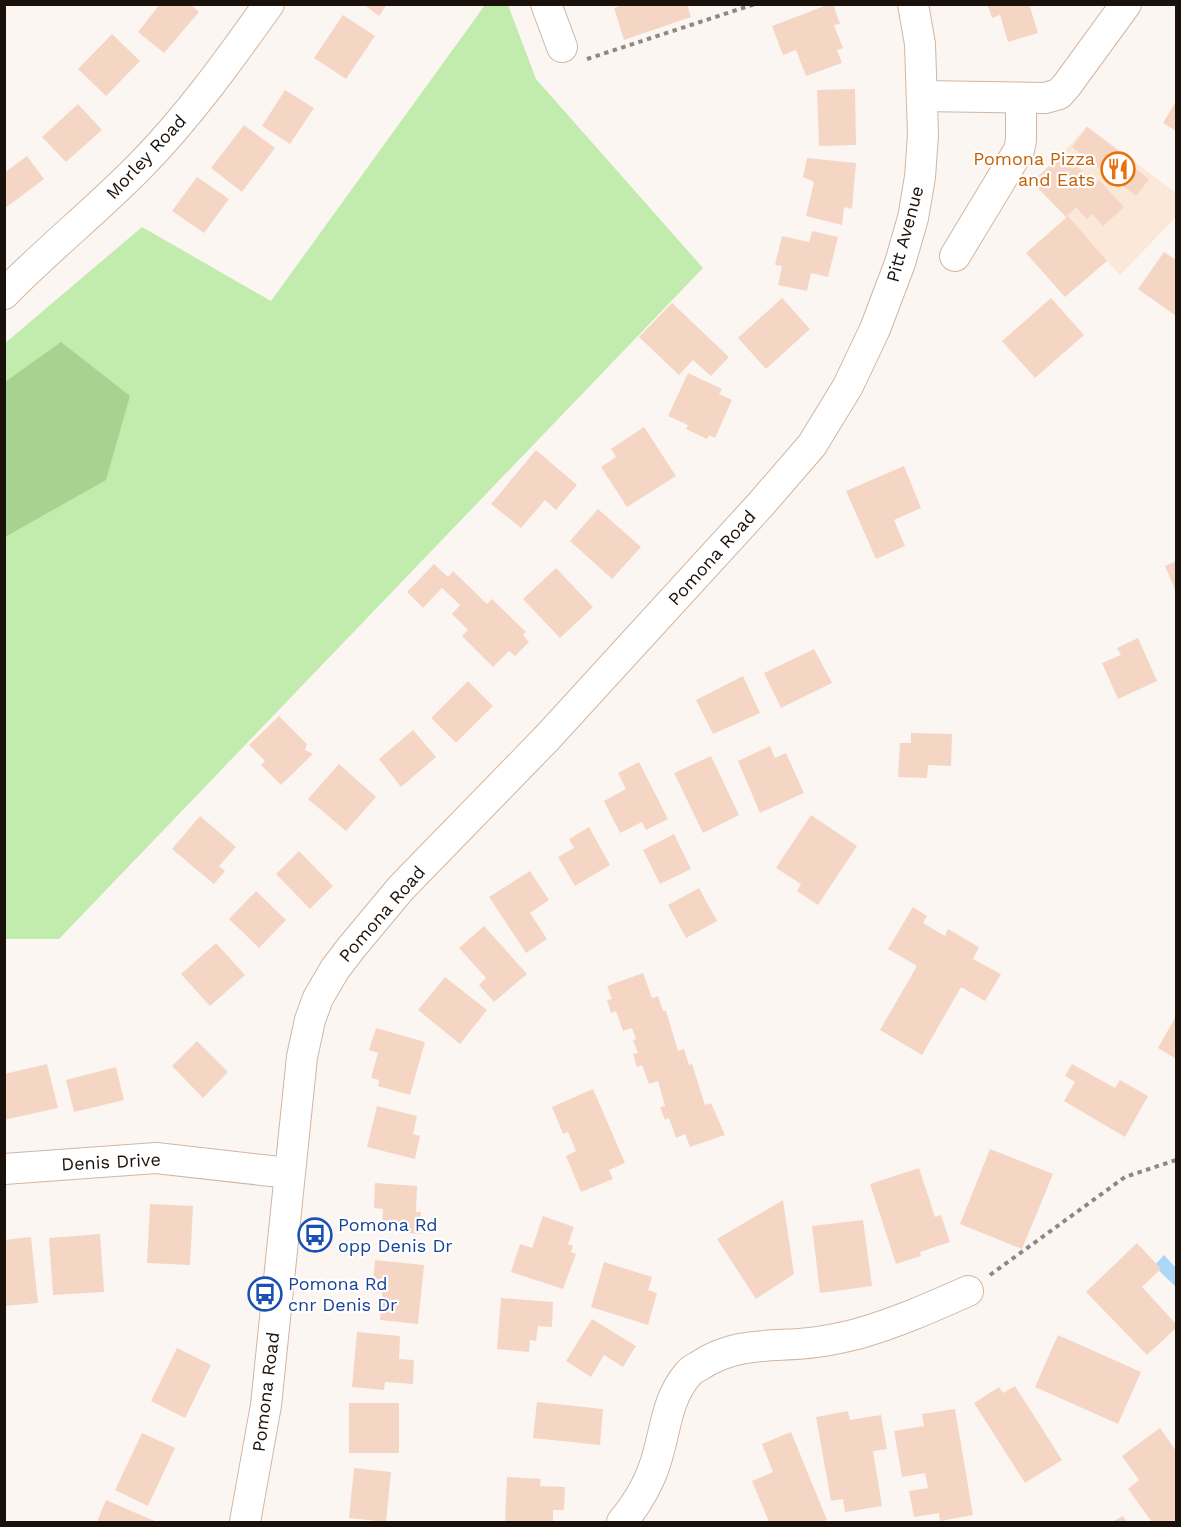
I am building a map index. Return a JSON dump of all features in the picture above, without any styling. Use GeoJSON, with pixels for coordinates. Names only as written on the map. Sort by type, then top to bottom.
{"type":"FeatureCollection","features":[{"type":"Feature","properties":{"kind":"street","name":"Morley Road"},"geometry":{"type":"LineString","coordinates":[[4,294],[35,262],[117,189],[178,126],[269,4]]}},
{"type":"Feature","properties":{"kind":"street"},"geometry":{"type":"LineString","coordinates":[[546,4],[562,47]]}},
{"type":"Feature","properties":{"kind":"street","name":"Pitt Avenue"},"geometry":{"type":"LineString","coordinates":[[812,445],[848,386],[868,346],[900,263],[913,218],[920,177],[923,135],[920,44],[913,4]]}},
{"type":"Feature","properties":{"kind":"street"},"geometry":{"type":"LineString","coordinates":[[922,96],[1044,98],[1059,94],[1126,4]]}},
{"type":"Feature","properties":{"kind":"street"},"geometry":{"type":"LineString","coordinates":[[955,256],[1020,150],[1021,98]]}},
{"type":"Feature","properties":{"kind":"street","name":"Pomona Road"},"geometry":{"type":"LineString","coordinates":[[245,1522],[266,1405],[302,1057],[310,1020],[318,998],[334,969],[401,888],[557,727],[812,445]]}},
{"type":"Feature","properties":{"kind":"street","name":"Denis Drive"},"geometry":{"type":"LineString","coordinates":[[4,1169],[156,1158],[289,1173]]}},
{"type":"Feature","properties":{"kind":"street"},"geometry":{"type":"LineString","coordinates":[[622,1522],[630,1513],[648,1480],[658,1456],[670,1403],[688,1373],[715,1355],[748,1347],[818,1342],[857,1334],[913,1315],[968,1291]]}},
{"type":"Feature","properties":{"kind":"path"},"geometry":{"type":"LineString","coordinates":[[562,47],[578,62],[755,4]]}},
{"type":"Feature","properties":{"kind":"path"},"geometry":{"type":"LineString","coordinates":[[968,1291],[1125,1177],[1176,1160]]}},
{"type":"Feature","properties":{"kind":"shaded area"},"geometry":{"type":"Polygon","coordinates":[[[1087,126],[1176,193],[1176,217],[1120,275],[1035,184],[1087,126]]]}},
{"type":"Feature","properties":{"kind":"green space"},"geometry":{"type":"Polygon","coordinates":[[[485,5],[508,5],[536,79],[703,268],[59,939],[5,939],[4,344],[142,227],[271,301],[485,5]]]}},
{"type":"Feature","properties":{"kind":"green space"},"geometry":{"type":"Polygon","coordinates":[[[61,342],[130,396],[106,480],[5,537],[5,382],[61,342]]]}},
{"type":"Feature","properties":{"kind":"water"},"geometry":{"type":"Polygon","coordinates":[[[1164,1255],[1176,1268],[1176,1287],[1154,1266],[1164,1255]]]}},
{"type":"Feature","properties":{"kind":"building"},"geometry":{"type":"Polygon","coordinates":[[[160,4],[190,4],[199,12],[164,53],[138,32],[160,4]]]}},
{"type":"Feature","properties":{"kind":"building"},"geometry":{"type":"Polygon","coordinates":[[[363,4],[387,4],[379,16],[363,4]]]}},
{"type":"Feature","properties":{"kind":"building"},"geometry":{"type":"Polygon","coordinates":[[[626,4],[687,4],[691,17],[624,40],[614,8],[626,4]]]}},
{"type":"Feature","properties":{"kind":"building"},"geometry":{"type":"Polygon","coordinates":[[[833,4],[840,24],[834,25],[843,48],[837,50],[842,63],[806,76],[796,50],[783,55],[772,26],[833,4]]]}},
{"type":"Feature","properties":{"kind":"building"},"geometry":{"type":"Polygon","coordinates":[[[987,4],[1029,4],[1038,33],[1008,42],[1000,15],[992,18],[987,4]]]}},
{"type":"Feature","properties":{"kind":"building"},"geometry":{"type":"Polygon","coordinates":[[[343,15],[375,36],[346,79],[314,58],[343,15]]]}},
{"type":"Feature","properties":{"kind":"building"},"geometry":{"type":"Polygon","coordinates":[[[112,34],[140,61],[106,96],[78,69],[112,34]]]}},
{"type":"Feature","properties":{"kind":"building"},"geometry":{"type":"Polygon","coordinates":[[[855,89],[856,145],[819,146],[817,90],[855,89]]]}},
{"type":"Feature","properties":{"kind":"building"},"geometry":{"type":"Polygon","coordinates":[[[285,90],[314,108],[290,144],[262,126],[285,90]]]}},
{"type":"Feature","properties":{"kind":"building"},"geometry":{"type":"Polygon","coordinates":[[[1176,101],[1176,131],[1163,123],[1176,101]]]}},
{"type":"Feature","properties":{"kind":"building"},"geometry":{"type":"Polygon","coordinates":[[[78,104],[102,130],[66,162],[42,137],[78,104]]]}},
{"type":"Feature","properties":{"kind":"building"},"geometry":{"type":"Polygon","coordinates":[[[244,125],[275,148],[242,192],[211,168],[244,125]]]}},
{"type":"Feature","properties":{"kind":"building","name":"Pomona Pizza and Eats"},"geometry":{"type":"Polygon","coordinates":[[[1087,127],[1124,155],[1122,159],[1149,179],[1136,196],[1072,147],[1087,127]]]}},
{"type":"Feature","properties":{"kind":"building"},"geometry":{"type":"Polygon","coordinates":[[[1064,152],[1095,185],[1099,180],[1124,207],[1103,226],[1092,214],[1087,219],[1076,207],[1066,217],[1032,182],[1064,152]]]}},
{"type":"Feature","properties":{"kind":"building"},"geometry":{"type":"Polygon","coordinates":[[[27,156],[44,179],[4,209],[4,173],[27,156]]]}},
{"type":"Feature","properties":{"kind":"building"},"geometry":{"type":"Polygon","coordinates":[[[807,158],[856,163],[852,209],[844,207],[842,225],[806,216],[814,182],[803,177],[807,158]]]}},
{"type":"Feature","properties":{"kind":"building"},"geometry":{"type":"Polygon","coordinates":[[[197,177],[229,199],[204,233],[172,211],[197,177]]]}},
{"type":"Feature","properties":{"kind":"building"},"geometry":{"type":"Polygon","coordinates":[[[1068,216],[1107,261],[1065,297],[1026,253],[1068,216]]]}},
{"type":"Feature","properties":{"kind":"building"},"geometry":{"type":"Polygon","coordinates":[[[812,231],[838,237],[828,277],[811,273],[807,291],[778,285],[782,266],[775,265],[782,236],[809,242],[812,231]]]}},
{"type":"Feature","properties":{"kind":"building"},"geometry":{"type":"Polygon","coordinates":[[[1164,252],[1176,260],[1176,316],[1138,289],[1164,252]]]}},
{"type":"Feature","properties":{"kind":"building"},"geometry":{"type":"Polygon","coordinates":[[[782,298],[810,329],[766,369],[738,338],[782,298]]]}},
{"type":"Feature","properties":{"kind":"building"},"geometry":{"type":"Polygon","coordinates":[[[1051,298],[1084,335],[1035,378],[1002,341],[1051,298]]]}},
{"type":"Feature","properties":{"kind":"building"},"geometry":{"type":"Polygon","coordinates":[[[672,303],[729,357],[711,376],[693,360],[679,375],[639,337],[672,303]]]}},
{"type":"Feature","properties":{"kind":"building"},"geometry":{"type":"Polygon","coordinates":[[[688,373],[722,389],[719,394],[732,400],[715,438],[709,435],[707,439],[686,429],[688,425],[668,416],[688,373]]]}},
{"type":"Feature","properties":{"kind":"building"},"geometry":{"type":"Polygon","coordinates":[[[644,427],[676,476],[627,507],[601,467],[616,457],[611,449],[644,427]]]}},
{"type":"Feature","properties":{"kind":"building"},"geometry":{"type":"Polygon","coordinates":[[[536,450],[577,485],[556,510],[545,500],[521,528],[491,504],[536,450]]]}},
{"type":"Feature","properties":{"kind":"building"},"geometry":{"type":"Polygon","coordinates":[[[904,466],[921,508],[894,520],[905,546],[876,559],[846,491],[904,466]]]}},
{"type":"Feature","properties":{"kind":"building"},"geometry":{"type":"Polygon","coordinates":[[[598,509],[641,547],[612,579],[570,541],[598,509]]]}},
{"type":"Feature","properties":{"kind":"building"},"geometry":{"type":"Polygon","coordinates":[[[1176,561],[1176,592],[1165,566],[1176,561]]]}},
{"type":"Feature","properties":{"kind":"building"},"geometry":{"type":"Polygon","coordinates":[[[434,564],[448,577],[453,571],[487,604],[492,599],[526,632],[523,635],[529,642],[515,656],[509,651],[493,667],[462,636],[468,630],[452,614],[460,605],[442,588],[423,608],[407,592],[434,564]]]}},
{"type":"Feature","properties":{"kind":"building"},"geometry":{"type":"Polygon","coordinates":[[[556,568],[593,607],[560,638],[523,599],[556,568]]]}},
{"type":"Feature","properties":{"kind":"building"},"geometry":{"type":"Polygon","coordinates":[[[1138,638],[1157,681],[1118,699],[1102,663],[1121,655],[1117,648],[1138,638]]]}},
{"type":"Feature","properties":{"kind":"building"},"geometry":{"type":"Polygon","coordinates":[[[814,649],[832,683],[781,708],[764,673],[814,649]]]}},
{"type":"Feature","properties":{"kind":"building"},"geometry":{"type":"Polygon","coordinates":[[[743,676],[760,713],[713,734],[696,700],[743,676]]]}},
{"type":"Feature","properties":{"kind":"building"},"geometry":{"type":"Polygon","coordinates":[[[468,681],[493,706],[456,743],[431,718],[468,681]]]}},
{"type":"Feature","properties":{"kind":"building"},"geometry":{"type":"Polygon","coordinates":[[[279,716],[307,744],[305,750],[313,754],[281,785],[261,765],[265,761],[249,745],[279,716]]]}},
{"type":"Feature","properties":{"kind":"building"},"geometry":{"type":"Polygon","coordinates":[[[413,730],[436,757],[401,787],[379,759],[413,730]]]}},
{"type":"Feature","properties":{"kind":"building"},"geometry":{"type":"Polygon","coordinates":[[[911,733],[952,734],[951,766],[928,765],[927,778],[898,777],[900,743],[911,743],[911,733]]]}},
{"type":"Feature","properties":{"kind":"building"},"geometry":{"type":"Polygon","coordinates":[[[770,746],[775,758],[786,753],[804,793],[760,813],[738,761],[770,746]]]}},
{"type":"Feature","properties":{"kind":"building"},"geometry":{"type":"Polygon","coordinates":[[[711,756],[739,815],[703,833],[674,773],[711,756]]]}},
{"type":"Feature","properties":{"kind":"building"},"geometry":{"type":"Polygon","coordinates":[[[639,762],[668,819],[646,830],[642,822],[620,833],[604,801],[626,789],[618,773],[639,762]]]}},
{"type":"Feature","properties":{"kind":"building"},"geometry":{"type":"Polygon","coordinates":[[[339,764],[376,797],[346,831],[308,799],[339,764]]]}},
{"type":"Feature","properties":{"kind":"building"},"geometry":{"type":"Polygon","coordinates":[[[811,815],[857,846],[818,905],[797,891],[801,884],[776,868],[811,815]]]}},
{"type":"Feature","properties":{"kind":"building"},"geometry":{"type":"Polygon","coordinates":[[[200,816],[236,847],[219,866],[225,871],[214,884],[172,849],[200,816]]]}},
{"type":"Feature","properties":{"kind":"building"},"geometry":{"type":"Polygon","coordinates":[[[589,827],[610,865],[575,886],[558,857],[574,848],[569,839],[589,827]]]}},
{"type":"Feature","properties":{"kind":"building"},"geometry":{"type":"Polygon","coordinates":[[[674,834],[691,869],[660,884],[643,850],[674,834]]]}},
{"type":"Feature","properties":{"kind":"building"},"geometry":{"type":"Polygon","coordinates":[[[299,851],[333,886],[310,909],[276,874],[299,851]]]}},
{"type":"Feature","properties":{"kind":"building"},"geometry":{"type":"Polygon","coordinates":[[[530,871],[549,900],[530,913],[547,939],[526,953],[489,897],[530,871]]]}},
{"type":"Feature","properties":{"kind":"building"},"geometry":{"type":"Polygon","coordinates":[[[699,888],[717,921],[686,938],[668,905],[699,888]]]}},
{"type":"Feature","properties":{"kind":"building"},"geometry":{"type":"Polygon","coordinates":[[[256,891],[286,920],[259,948],[229,919],[256,891]]]}},
{"type":"Feature","properties":{"kind":"building"},"geometry":{"type":"Polygon","coordinates":[[[913,907],[927,916],[923,923],[945,936],[948,929],[979,947],[973,959],[1001,974],[985,1001],[961,987],[922,1055],[880,1030],[917,966],[888,949],[913,907]]]}},
{"type":"Feature","properties":{"kind":"building"},"geometry":{"type":"Polygon","coordinates":[[[484,926],[527,974],[494,1002],[479,985],[486,978],[459,948],[484,926]]]}},
{"type":"Feature","properties":{"kind":"building"},"geometry":{"type":"Polygon","coordinates":[[[216,943],[245,975],[210,1006],[181,974],[216,943]]]}},
{"type":"Feature","properties":{"kind":"building"},"geometry":{"type":"Polygon","coordinates":[[[643,973],[652,998],[658,996],[663,1011],[666,1011],[678,1051],[684,1049],[689,1065],[692,1064],[705,1105],[711,1103],[725,1135],[690,1147],[685,1134],[676,1138],[669,1118],[665,1120],[660,1107],[665,1106],[658,1081],[649,1084],[642,1065],[637,1067],[633,1054],[638,1053],[633,1040],[636,1039],[632,1028],[623,1031],[616,1011],[611,1013],[607,1000],[612,999],[607,986],[643,973]]]}},
{"type":"Feature","properties":{"kind":"building"},"geometry":{"type":"Polygon","coordinates":[[[445,977],[487,1010],[460,1044],[418,1010],[445,977]]]}},
{"type":"Feature","properties":{"kind":"building"},"geometry":{"type":"Polygon","coordinates":[[[1176,1016],[1176,1059],[1158,1048],[1176,1016]]]}},
{"type":"Feature","properties":{"kind":"building"},"geometry":{"type":"Polygon","coordinates":[[[376,1028],[425,1042],[410,1095],[378,1086],[379,1080],[371,1078],[378,1053],[369,1050],[376,1028]]]}},
{"type":"Feature","properties":{"kind":"building"},"geometry":{"type":"Polygon","coordinates":[[[197,1041],[228,1072],[203,1098],[172,1066],[197,1041]]]}},
{"type":"Feature","properties":{"kind":"building"},"geometry":{"type":"Polygon","coordinates":[[[47,1064],[58,1108],[4,1120],[4,1074],[47,1064]]]}},
{"type":"Feature","properties":{"kind":"building"},"geometry":{"type":"Polygon","coordinates":[[[1072,1064],[1115,1088],[1120,1080],[1148,1096],[1125,1137],[1064,1101],[1075,1082],[1065,1076],[1072,1064]]]}},
{"type":"Feature","properties":{"kind":"building"},"geometry":{"type":"Polygon","coordinates":[[[116,1067],[124,1100],[74,1112],[66,1080],[116,1067]]]}},
{"type":"Feature","properties":{"kind":"building"},"geometry":{"type":"Polygon","coordinates":[[[593,1089],[625,1163],[609,1170],[613,1179],[581,1192],[566,1156],[576,1151],[568,1132],[563,1134],[552,1107],[593,1089]]]}},
{"type":"Feature","properties":{"kind":"building"},"geometry":{"type":"Polygon","coordinates":[[[377,1106],[417,1116],[413,1134],[420,1136],[415,1159],[367,1147],[377,1106]]]}},
{"type":"Feature","properties":{"kind":"building"},"geometry":{"type":"Polygon","coordinates":[[[990,1149],[1053,1174],[1022,1249],[960,1224],[990,1149]]]}},
{"type":"Feature","properties":{"kind":"building"},"geometry":{"type":"Polygon","coordinates":[[[919,1168],[935,1217],[941,1215],[950,1242],[920,1252],[921,1256],[896,1264],[870,1184],[919,1168]]]}},
{"type":"Feature","properties":{"kind":"building"},"geometry":{"type":"Polygon","coordinates":[[[375,1183],[417,1186],[416,1212],[421,1212],[420,1234],[382,1231],[383,1209],[374,1208],[375,1183]]]}},
{"type":"Feature","properties":{"kind":"building"},"geometry":{"type":"Polygon","coordinates":[[[783,1200],[794,1274],[756,1299],[717,1239],[783,1200]]]}},
{"type":"Feature","properties":{"kind":"building"},"geometry":{"type":"Polygon","coordinates":[[[150,1204],[193,1206],[190,1265],[147,1263],[150,1204]]]}},
{"type":"Feature","properties":{"kind":"building"},"geometry":{"type":"Polygon","coordinates":[[[543,1216],[574,1227],[568,1244],[573,1246],[571,1252],[576,1254],[563,1289],[511,1272],[520,1244],[532,1248],[543,1216]]]}},
{"type":"Feature","properties":{"kind":"building"},"geometry":{"type":"Polygon","coordinates":[[[863,1220],[872,1286],[820,1293],[812,1226],[863,1220]]]}},
{"type":"Feature","properties":{"kind":"building"},"geometry":{"type":"Polygon","coordinates":[[[100,1234],[104,1292],[53,1295],[49,1238],[100,1234]]]}},
{"type":"Feature","properties":{"kind":"building"},"geometry":{"type":"Polygon","coordinates":[[[31,1237],[38,1303],[4,1306],[4,1240],[31,1237]]]}},
{"type":"Feature","properties":{"kind":"building"},"geometry":{"type":"Polygon","coordinates":[[[1137,1243],[1161,1269],[1142,1287],[1176,1324],[1176,1328],[1147,1355],[1086,1292],[1137,1243]]]}},
{"type":"Feature","properties":{"kind":"building"},"geometry":{"type":"Polygon","coordinates":[[[375,1260],[424,1265],[418,1324],[380,1320],[383,1283],[373,1282],[375,1260]]]}},
{"type":"Feature","properties":{"kind":"building"},"geometry":{"type":"Polygon","coordinates":[[[604,1262],[652,1277],[648,1290],[657,1293],[648,1325],[591,1307],[604,1262]]]}},
{"type":"Feature","properties":{"kind":"building"},"geometry":{"type":"Polygon","coordinates":[[[501,1298],[553,1302],[552,1327],[538,1326],[536,1341],[530,1340],[529,1352],[497,1349],[501,1298]]]}},
{"type":"Feature","properties":{"kind":"building"},"geometry":{"type":"Polygon","coordinates":[[[592,1319],[636,1346],[623,1367],[604,1355],[591,1377],[566,1361],[592,1319]]]}},
{"type":"Feature","properties":{"kind":"building"},"geometry":{"type":"Polygon","coordinates":[[[357,1332],[400,1336],[399,1359],[414,1360],[413,1384],[385,1382],[384,1390],[352,1387],[357,1332]]]}},
{"type":"Feature","properties":{"kind":"building"},"geometry":{"type":"Polygon","coordinates":[[[1058,1335],[1141,1372],[1118,1424],[1035,1387],[1058,1335]]]}},
{"type":"Feature","properties":{"kind":"building"},"geometry":{"type":"Polygon","coordinates":[[[177,1348],[211,1365],[185,1418],[151,1401],[177,1348]]]}},
{"type":"Feature","properties":{"kind":"building"},"geometry":{"type":"Polygon","coordinates":[[[1015,1386],[1062,1460],[1025,1483],[974,1403],[999,1387],[1003,1393],[1015,1386]]]}},
{"type":"Feature","properties":{"kind":"building"},"geometry":{"type":"Polygon","coordinates":[[[537,1402],[603,1409],[600,1445],[533,1438],[537,1402]]]}},
{"type":"Feature","properties":{"kind":"building"},"geometry":{"type":"Polygon","coordinates":[[[349,1403],[399,1403],[399,1453],[349,1453],[349,1403]]]}},
{"type":"Feature","properties":{"kind":"building"},"geometry":{"type":"Polygon","coordinates":[[[955,1409],[973,1515],[940,1521],[939,1513],[914,1517],[909,1491],[928,1488],[925,1473],[902,1477],[894,1431],[924,1426],[922,1414],[955,1409]]]}},
{"type":"Feature","properties":{"kind":"building"},"geometry":{"type":"Polygon","coordinates":[[[848,1411],[850,1420],[881,1415],[887,1449],[873,1451],[882,1506],[845,1512],[843,1499],[831,1501],[816,1417],[848,1411]]]}},
{"type":"Feature","properties":{"kind":"building"},"geometry":{"type":"Polygon","coordinates":[[[1160,1428],[1176,1451],[1176,1522],[1152,1522],[1128,1489],[1139,1480],[1122,1456],[1160,1428]]]}},
{"type":"Feature","properties":{"kind":"building"},"geometry":{"type":"Polygon","coordinates":[[[791,1432],[827,1520],[769,1522],[752,1481],[773,1472],[762,1444],[791,1432]]]}},
{"type":"Feature","properties":{"kind":"building"},"geometry":{"type":"Polygon","coordinates":[[[142,1433],[175,1448],[148,1506],[115,1490],[142,1433]]]}},
{"type":"Feature","properties":{"kind":"building"},"geometry":{"type":"Polygon","coordinates":[[[354,1468],[391,1472],[386,1522],[349,1518],[354,1468]]]}},
{"type":"Feature","properties":{"kind":"building"},"geometry":{"type":"Polygon","coordinates":[[[507,1477],[541,1479],[540,1486],[565,1487],[564,1510],[553,1510],[553,1522],[505,1522],[507,1477]]]}},
{"type":"Feature","properties":{"kind":"building"},"geometry":{"type":"Polygon","coordinates":[[[106,1500],[157,1522],[97,1522],[106,1500]]]}},
{"type":"Feature","properties":{"kind":"building"},"geometry":{"type":"Polygon","coordinates":[[[1123,1516],[1127,1522],[1112,1522],[1123,1516]]]}},
{"type":"Feature","properties":{"kind":"place","name":"Pomona Pizza and Eats"},"geometry":{"type":"Point","coordinates":[1118,169]}},
{"type":"Feature","properties":{"kind":"place","name":"Pomona Rd opp Denis Dr"},"geometry":{"type":"Point","coordinates":[315,1235]}},
{"type":"Feature","properties":{"kind":"place","name":"Pomona Rd cnr Denis Dr"},"geometry":{"type":"Point","coordinates":[265,1294]}}]}
